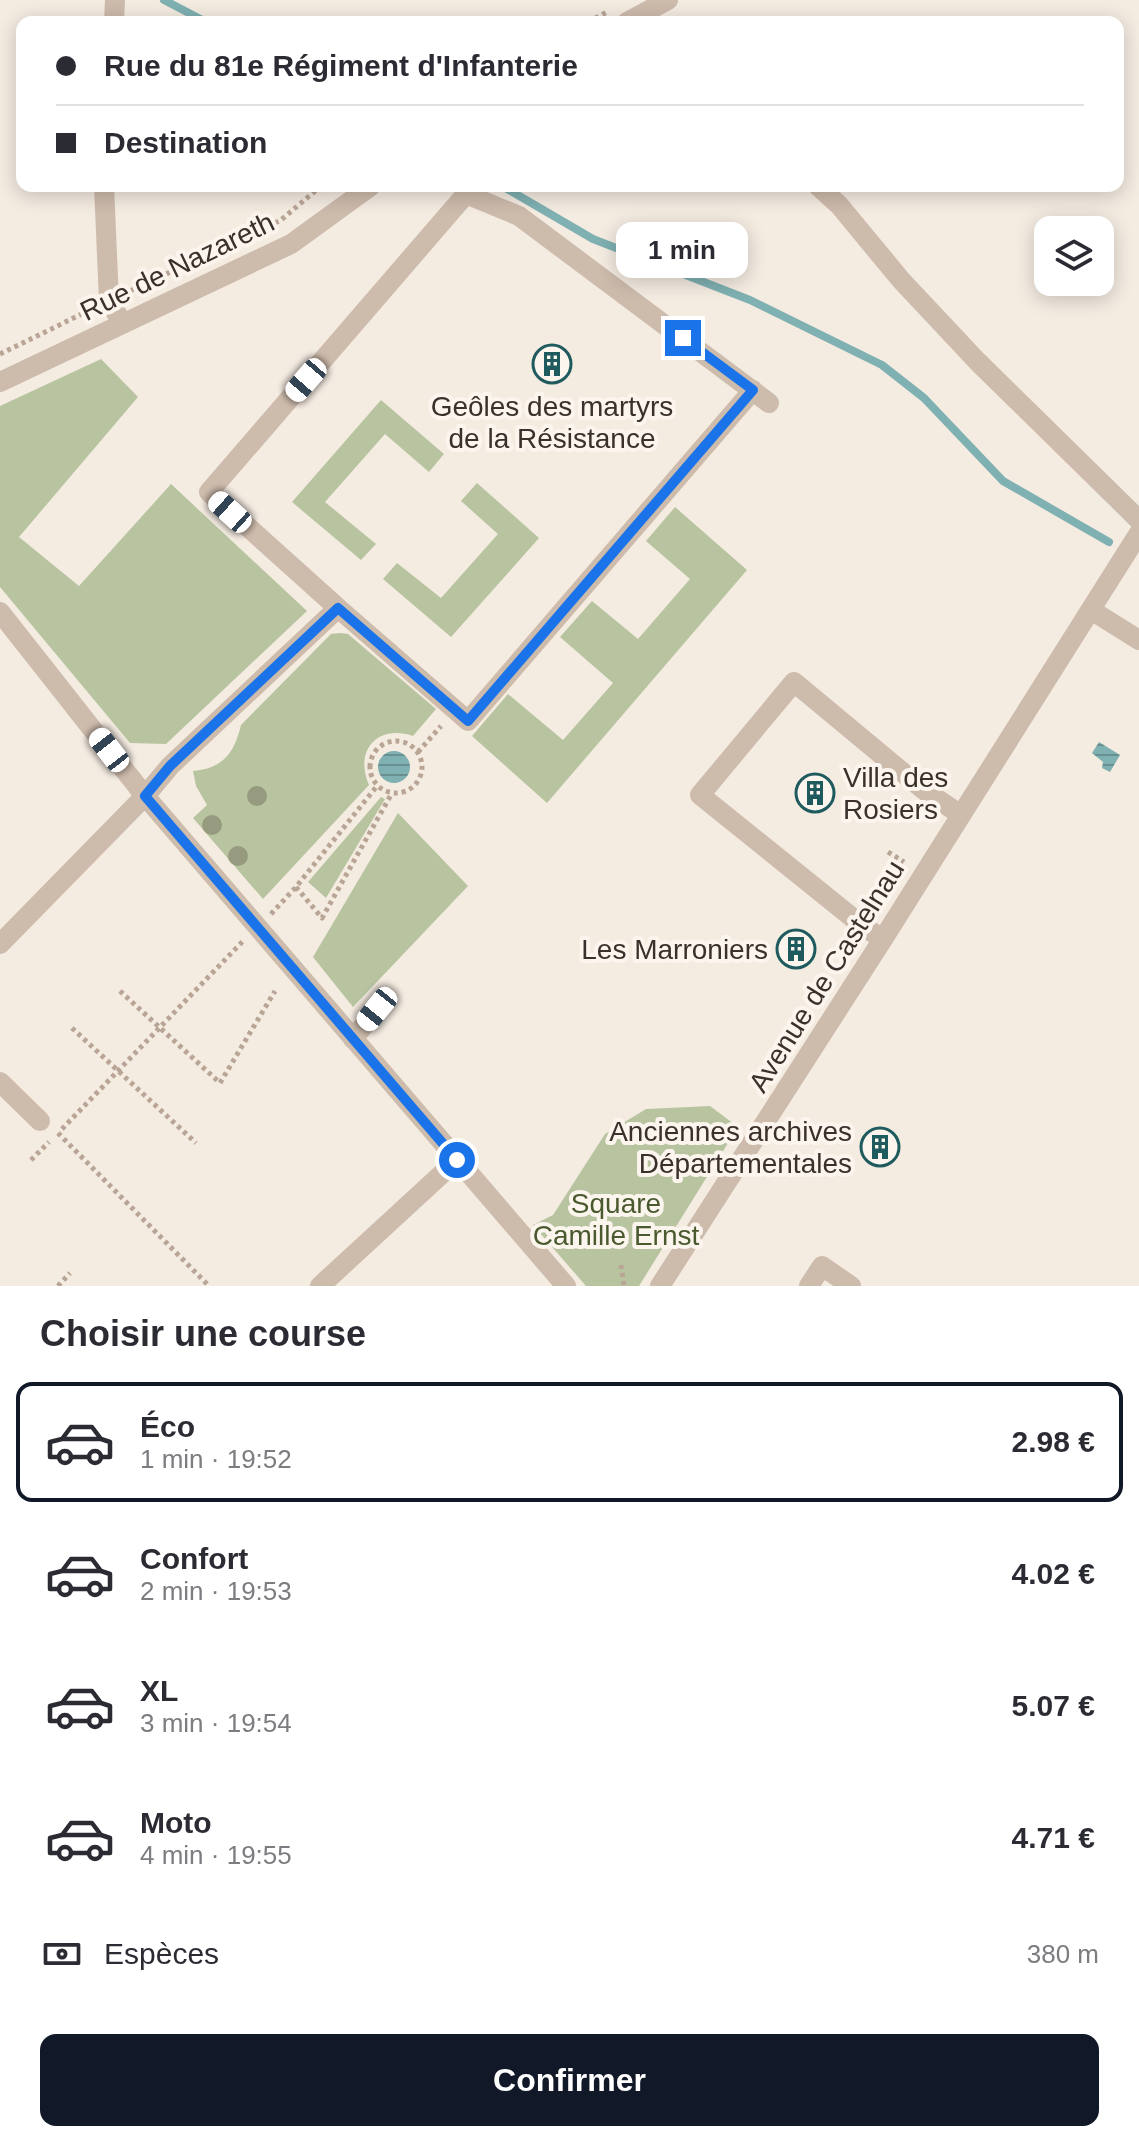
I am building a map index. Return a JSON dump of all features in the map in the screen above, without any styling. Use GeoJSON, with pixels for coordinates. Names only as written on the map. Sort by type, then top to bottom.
{"type":"FeatureCollection","features":[{"type":"Feature","properties":{"kind":"street"},"geometry":{"type":"LineString","coordinates":[[638,16],[668,0]]}},
{"type":"Feature","properties":{"kind":"street"},"geometry":{"type":"LineString","coordinates":[[104,192],[109,301],[123,324]]}},
{"type":"Feature","properties":{"kind":"street","name":"Rue de Nazareth"},"geometry":{"type":"LineString","coordinates":[[0,382],[291,244],[363,192]]}},
{"type":"Feature","properties":{"kind":"street"},"geometry":{"type":"LineString","coordinates":[[825,192],[977,361],[1139,520]]}},
{"type":"Feature","properties":{"kind":"street"},"geometry":{"type":"LineString","coordinates":[[466,194],[519,216],[761,396],[468,721],[338,608],[209,492],[466,194]]}},
{"type":"Feature","properties":{"kind":"street","name":"Avenue de Castelnau"},"geometry":{"type":"LineString","coordinates":[[660,1286],[1139,533]]}},
{"type":"Feature","properties":{"kind":"street"},"geometry":{"type":"LineString","coordinates":[[0,944],[145,796],[170,766],[338,608]]}},
{"type":"Feature","properties":{"kind":"street"},"geometry":{"type":"LineString","coordinates":[[1091,610],[1139,640]]}},
{"type":"Feature","properties":{"kind":"street"},"geometry":{"type":"LineString","coordinates":[[0,612],[145,796],[566,1286]]}},
{"type":"Feature","properties":{"kind":"street"},"geometry":{"type":"LineString","coordinates":[[883,939],[700,795],[794,682],[924,790],[961,815]]}},
{"type":"Feature","properties":{"kind":"street"},"geometry":{"type":"LineString","coordinates":[[353,1039],[377,1009]]}},
{"type":"Feature","properties":{"kind":"street"},"geometry":{"type":"LineString","coordinates":[[0,1082],[49,1127]]}},
{"type":"Feature","properties":{"kind":"street"},"geometry":{"type":"LineString","coordinates":[[320,1286],[457,1160]]}},
{"type":"Feature","properties":{"kind":"street"},"geometry":{"type":"LineString","coordinates":[[809,1286],[822,1266],[851,1286]]}},
{"type":"Feature","properties":{"kind":"path"},"geometry":{"type":"LineString","coordinates":[[0,354],[281,220],[314,192]]}},
{"type":"Feature","properties":{"kind":"path"},"geometry":{"type":"LineString","coordinates":[[418,752],[455,710]]}},
{"type":"Feature","properties":{"kind":"path"},"geometry":{"type":"LineString","coordinates":[[404,742],[418,752],[422,769],[416,784],[401,793],[392,793],[377,786],[370,770],[370,761],[379,747],[404,742]]}},
{"type":"Feature","properties":{"kind":"path"},"geometry":{"type":"LineString","coordinates":[[288,898],[377,786]]}},
{"type":"Feature","properties":{"kind":"path"},"geometry":{"type":"LineString","coordinates":[[296,887],[322,918],[392,793]]}},
{"type":"Feature","properties":{"kind":"path"},"geometry":{"type":"LineString","coordinates":[[888,852],[904,862]]}},
{"type":"Feature","properties":{"kind":"path"},"geometry":{"type":"LineString","coordinates":[[31,1160],[49,1127],[117,1072],[247,937]]}},
{"type":"Feature","properties":{"kind":"path"},"geometry":{"type":"LineString","coordinates":[[120,991],[220,1083],[275,991]]}},
{"type":"Feature","properties":{"kind":"path"},"geometry":{"type":"LineString","coordinates":[[72,1028],[196,1143]]}},
{"type":"Feature","properties":{"kind":"path"},"geometry":{"type":"LineString","coordinates":[[49,1127],[209,1286]]}},
{"type":"Feature","properties":{"kind":"path"},"geometry":{"type":"LineString","coordinates":[[621,1265],[624,1286]]}},
{"type":"Feature","properties":{"kind":"path"},"geometry":{"type":"LineString","coordinates":[[58,1286],[70,1273]]}},
{"type":"Feature","properties":{"kind":"green space"},"geometry":{"type":"Polygon","coordinates":[[[101,359],[138,397],[19,537],[79,586],[171,484],[307,611],[166,744],[130,743],[0,587],[0,406],[101,359]]]}},
{"type":"Feature","properties":{"kind":"green space"},"geometry":{"type":"Polygon","coordinates":[[[381,400],[444,454],[429,472],[385,434],[325,502],[376,544],[361,560],[292,502],[381,400]]]}},
{"type":"Feature","properties":{"kind":"green space"},"geometry":{"type":"Polygon","coordinates":[[[477,483],[539,538],[451,637],[383,579],[397,563],[441,598],[498,534],[461,501],[477,483]]]}},
{"type":"Feature","properties":{"kind":"green space"},"geometry":{"type":"Polygon","coordinates":[[[675,507],[747,570],[547,803],[472,736],[508,694],[563,740],[613,683],[560,637],[592,601],[638,639],[690,579],[646,541],[675,507]]]}},
{"type":"Feature","properties":{"kind":"green space"},"geometry":{"type":"Polygon","coordinates":[[[331,634],[348,634],[436,709],[413,736],[389,734],[372,743],[364,761],[369,785],[263,899],[193,818],[207,805],[196,786],[193,771],[212,767],[226,758],[235,744],[241,725],[331,634]]]}},
{"type":"Feature","properties":{"kind":"green space"},"geometry":{"type":"Polygon","coordinates":[[[381,797],[385,799],[326,898],[308,882],[381,797]]]}},
{"type":"Feature","properties":{"kind":"green space"},"geometry":{"type":"Polygon","coordinates":[[[398,813],[468,886],[353,1007],[313,957],[398,813]]]}},
{"type":"Feature","properties":{"kind":"green space","name":"Square Camille Ernst"},"geometry":{"type":"Polygon","coordinates":[[[710,1106],[738,1127],[639,1286],[586,1286],[533,1225],[553,1215],[605,1134],[646,1109],[710,1106]]]}},
{"type":"Feature","properties":{"kind":"water"},"geometry":{"type":"Polygon","coordinates":[[[1099,742],[1120,755],[1110,772],[1102,768],[1103,762],[1092,753],[1099,742]]]}},
{"type":"Feature","properties":{"kind":"water"},"geometry":{"type":"Polygon","coordinates":[[[394,751],[405,756],[410,767],[405,778],[394,783],[383,778],[378,767],[383,756],[394,751]]]}},
{"type":"Feature","properties":{"kind":"waterway"},"geometry":{"type":"LineString","coordinates":[[164,0],[195,16]]}},
{"type":"Feature","properties":{"kind":"waterway"},"geometry":{"type":"LineString","coordinates":[[512,192],[593,239],[750,300],[882,365],[924,398],[1003,481],[1109,542]]}},
{"type":"Feature","properties":{"kind":"place","name":"Geôles des martyrs de la Résistance"},"geometry":{"type":"Point","coordinates":[552,364]}},
{"type":"Feature","properties":{"kind":"place","name":"Villa des Rosiers"},"geometry":{"type":"Point","coordinates":[815,793]}},
{"type":"Feature","properties":{"kind":"place","name":"Les Marroniers"},"geometry":{"type":"Point","coordinates":[796,949]}},
{"type":"Feature","properties":{"kind":"place","name":"Anciennes archives Départementales"},"geometry":{"type":"Point","coordinates":[880,1147]}},
{"type":"Feature","properties":{"kind":"route"},"geometry":{"type":"LineString","coordinates":[[457,1160],[145,796],[170,766],[338,608],[468,721],[753,390],[683,338]]}}]}
